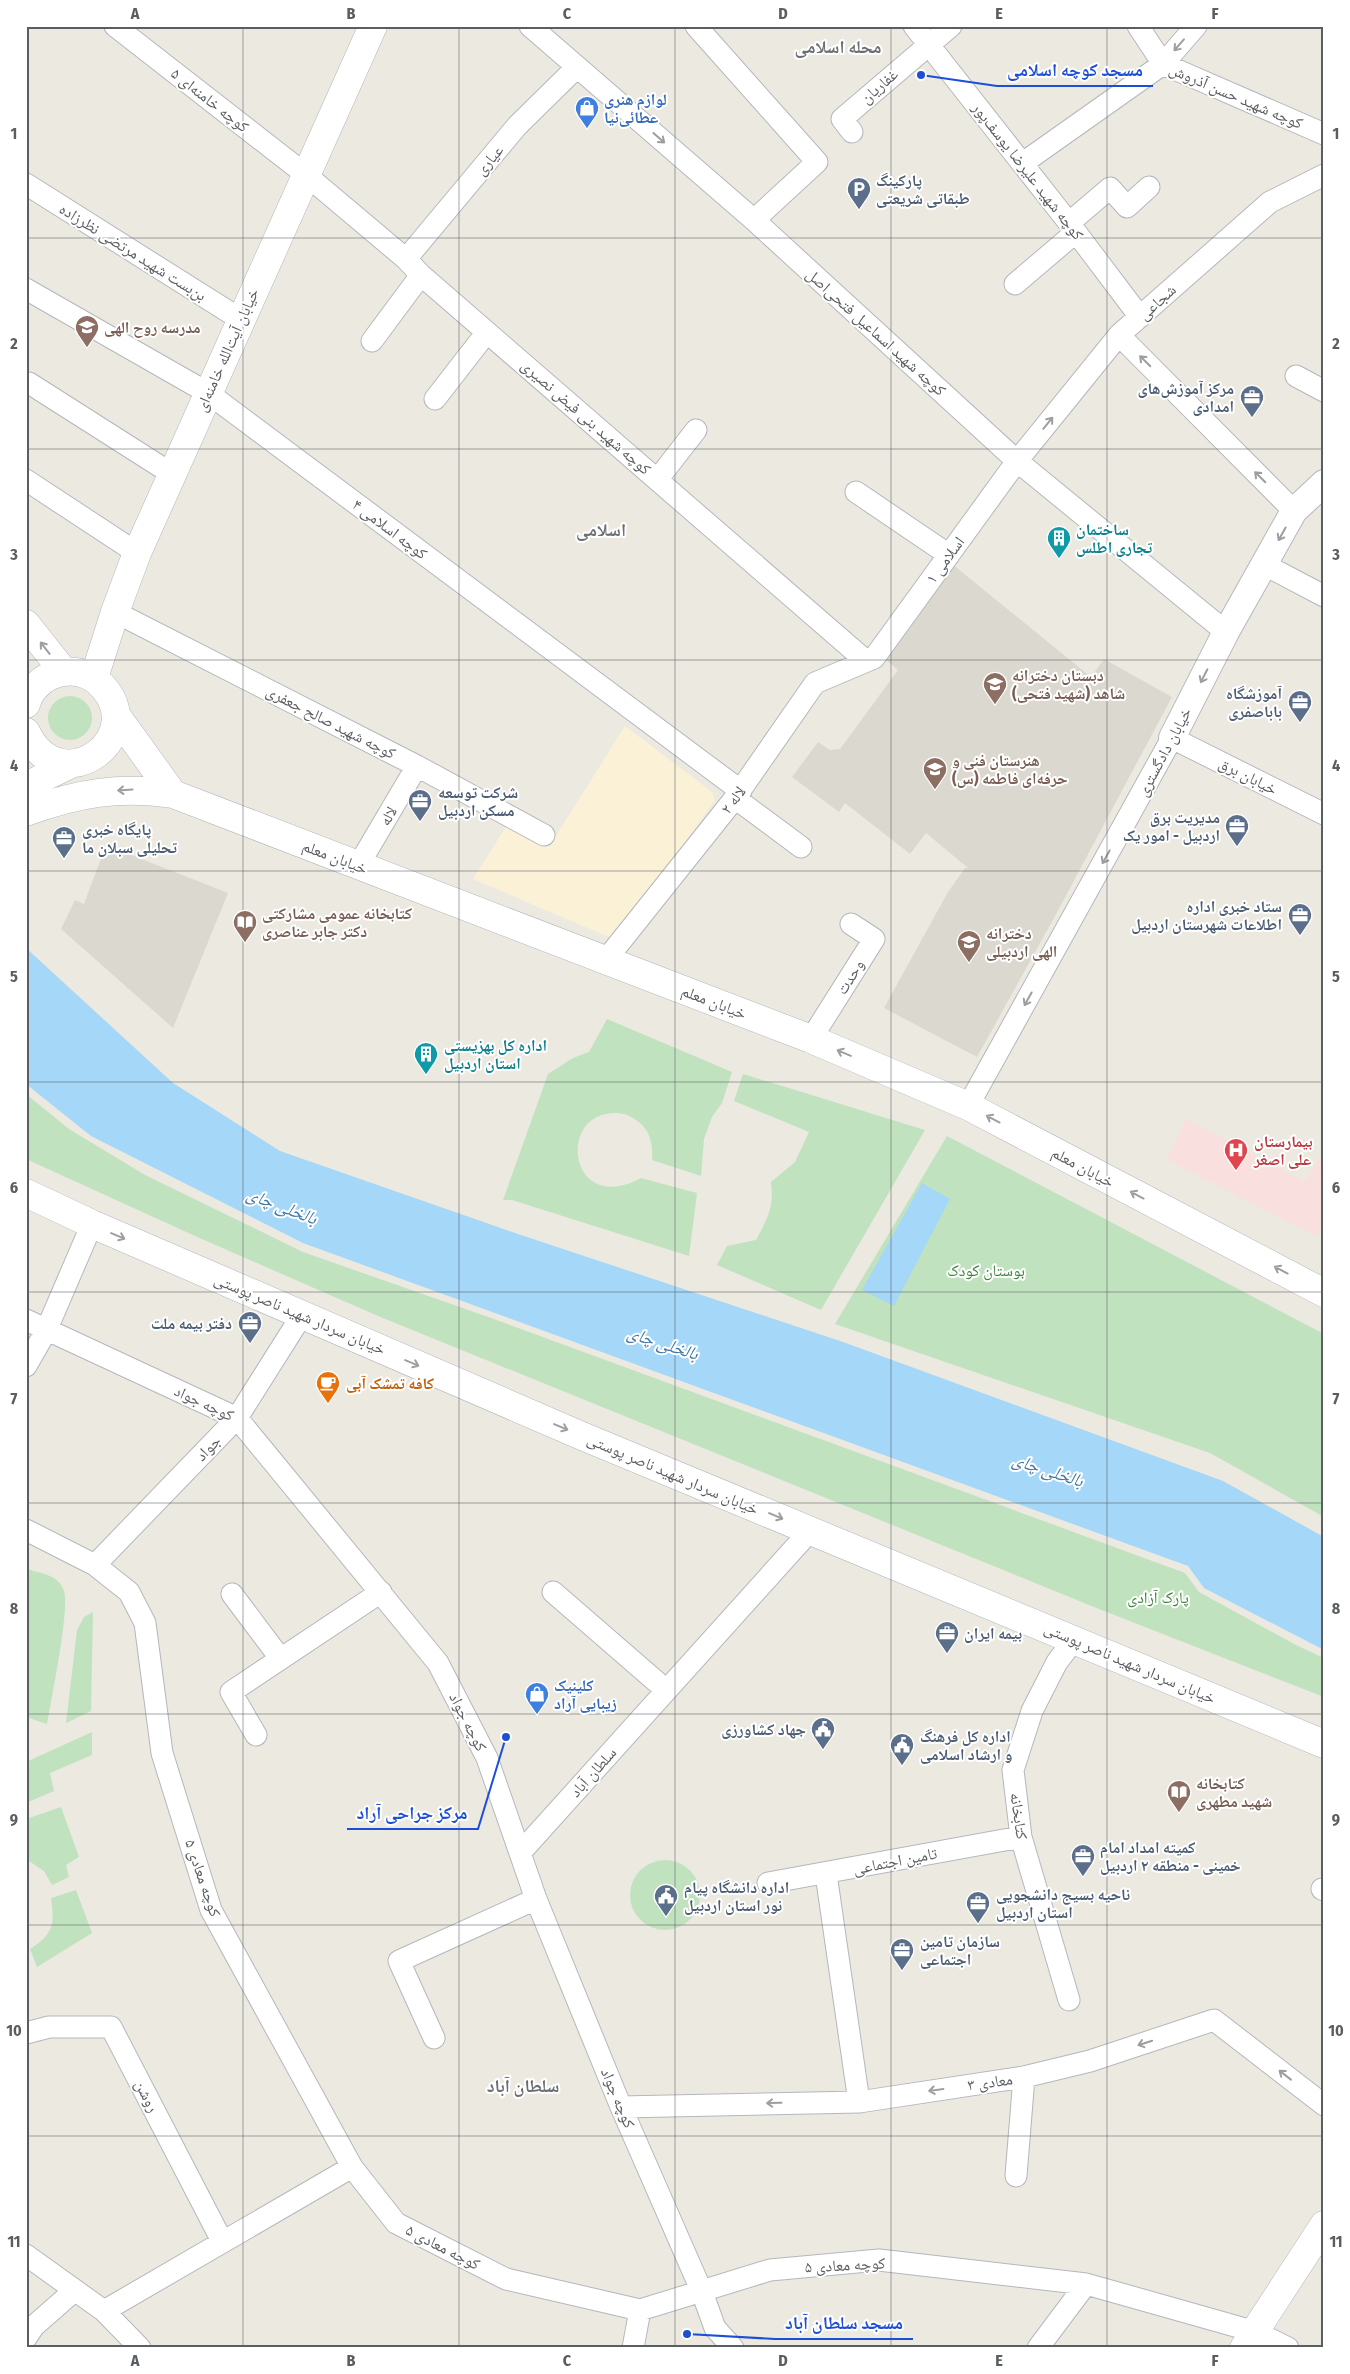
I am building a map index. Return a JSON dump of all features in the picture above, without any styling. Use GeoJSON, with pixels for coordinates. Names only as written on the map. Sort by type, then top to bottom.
{"type":"FeatureCollection","features":[{"type":"Feature","properties":{"kind":"main road","name":"خیابان آیت‌الله خامنه‌ای"},"geometry":{"type":"LineString","coordinates":[[94,678],[115,612],[137,553],[372,26]]}},
{"type":"Feature","properties":{"kind":"main road"},"geometry":{"type":"LineString","coordinates":[[26,624],[64,672]]}},
{"type":"Feature","properties":{"kind":"main road"},"geometry":{"type":"LineString","coordinates":[[26,704],[36,685],[49,676],[64,672],[79,672],[94,678],[105,688],[113,701],[116,715],[109,743],[99,754],[71,764],[26,786]]}},
{"type":"Feature","properties":{"kind":"main road"},"geometry":{"type":"LineString","coordinates":[[116,715],[173,794]]}},
{"type":"Feature","properties":{"kind":"main road"},"geometry":{"type":"LineString","coordinates":[[26,732],[42,755],[56,762],[71,764]]}},
{"type":"Feature","properties":{"kind":"main road","name":"خیابان معلم"},"geometry":{"type":"LineString","coordinates":[[26,812],[65,799],[100,792],[142,789],[173,794],[811,1039],[968,1106],[1324,1293]]}},
{"type":"Feature","properties":{"kind":"main road","name":"خیابان سردار شهید ناصر پوستی"},"geometry":{"type":"LineString","coordinates":[[26,1193],[92,1224],[591,1440],[1324,1744]]}},
{"type":"Feature","properties":{"kind":"main road"},"geometry":{"type":"LineString","coordinates":[[1250,2340],[1324,2224]]}},
{"type":"Feature","properties":{"kind":"street","name":"کوچه خامنه‌ای ۵"},"geometry":{"type":"LineString","coordinates":[[115,26],[305,174]]}},
{"type":"Feature","properties":{"kind":"street","name":"کوچه شهید اسماعیل فتحی‌اصل"},"geometry":{"type":"LineString","coordinates":[[530,26],[754,220],[1018,461],[1226,632]]}},
{"type":"Feature","properties":{"kind":"street"},"geometry":{"type":"LineString","coordinates":[[696,26],[818,162],[754,220]]}},
{"type":"Feature","properties":{"kind":"street","name":"کوچه شهید علیرضا یوسف‌پور"},"geometry":{"type":"LineString","coordinates":[[914,26],[1023,163],[1140,317]]}},
{"type":"Feature","properties":{"kind":"street"},"geometry":{"type":"LineString","coordinates":[[928,43],[951,26]]}},
{"type":"Feature","properties":{"kind":"street","name":"کوچه شهید حسن آذروش"},"geometry":{"type":"LineString","coordinates":[[1138,26],[1163,64],[1324,134]]}},
{"type":"Feature","properties":{"kind":"street"},"geometry":{"type":"LineString","coordinates":[[1023,163],[1163,64],[1196,26]]}},
{"type":"Feature","properties":{"kind":"street","name":"غفاریان"},"geometry":{"type":"LineString","coordinates":[[852,132],[842,119],[928,43]]}},
{"type":"Feature","properties":{"kind":"street","name":"عیاری"},"geometry":{"type":"LineString","coordinates":[[406,259],[517,126],[577,67]]}},
{"type":"Feature","properties":{"kind":"street","name":"کوچه شهید بنی فیض نصیری"},"geometry":{"type":"LineString","coordinates":[[305,174],[406,259],[657,480],[870,660]]}},
{"type":"Feature","properties":{"kind":"street","name":"شجاعی"},"geometry":{"type":"LineString","coordinates":[[1018,461],[1119,335],[1270,202],[1324,175]]}},
{"type":"Feature","properties":{"kind":"street","name":"بن‌بست شهید مرتضی نظرزاده"},"geometry":{"type":"LineString","coordinates":[[26,184],[240,320]]}},
{"type":"Feature","properties":{"kind":"street"},"geometry":{"type":"LineString","coordinates":[[1015,284],[1110,188],[1127,208],[1148,187]]}},
{"type":"Feature","properties":{"kind":"street"},"geometry":{"type":"LineString","coordinates":[[372,340],[421,274]]}},
{"type":"Feature","properties":{"kind":"street","name":"کوچه اسلامی ۴"},"geometry":{"type":"LineString","coordinates":[[26,289],[208,393],[738,794],[801,847]]}},
{"type":"Feature","properties":{"kind":"street"},"geometry":{"type":"LineString","coordinates":[[436,399],[487,332]]}},
{"type":"Feature","properties":{"kind":"street"},"geometry":{"type":"LineString","coordinates":[[1119,335],[1294,511]]}},
{"type":"Feature","properties":{"kind":"street"},"geometry":{"type":"LineString","coordinates":[[1296,376],[1324,391]]}},
{"type":"Feature","properties":{"kind":"street"},"geometry":{"type":"LineString","coordinates":[[29,383],[172,474]]}},
{"type":"Feature","properties":{"kind":"street"},"geometry":{"type":"LineString","coordinates":[[657,480],[696,430]]}},
{"type":"Feature","properties":{"kind":"street","name":"اسلامی ۱"},"geometry":{"type":"LineString","coordinates":[[870,660],[1018,461]]}},
{"type":"Feature","properties":{"kind":"street"},"geometry":{"type":"LineString","coordinates":[[26,480],[137,553]]}},
{"type":"Feature","properties":{"kind":"street","name":"خیابان دادگستری"},"geometry":{"type":"LineString","coordinates":[[968,1106],[1172,738],[1226,632],[1294,511],[1324,483]]}},
{"type":"Feature","properties":{"kind":"street"},"geometry":{"type":"LineString","coordinates":[[856,492],[949,555]]}},
{"type":"Feature","properties":{"kind":"street"},"geometry":{"type":"LineString","coordinates":[[1265,565],[1324,596]]}},
{"type":"Feature","properties":{"kind":"street","name":"کوچه شهید صالح جعفری"},"geometry":{"type":"LineString","coordinates":[[115,612],[417,766],[544,835]]}},
{"type":"Feature","properties":{"kind":"street","name":"لاله ۲"},"geometry":{"type":"LineString","coordinates":[[605,961],[738,794],[815,683],[870,660]]}},
{"type":"Feature","properties":{"kind":"street","name":"خیابان برق"},"geometry":{"type":"LineString","coordinates":[[1172,738],[1324,814]]}},
{"type":"Feature","properties":{"kind":"street","name":"لاله"},"geometry":{"type":"LineString","coordinates":[[358,866],[417,766]]}},
{"type":"Feature","properties":{"kind":"street","name":"وحدت"},"geometry":{"type":"LineString","coordinates":[[811,1039],[874,939],[852,924]]}},
{"type":"Feature","properties":{"kind":"street"},"geometry":{"type":"LineString","coordinates":[[26,1366],[46,1331],[92,1224]]}},
{"type":"Feature","properties":{"kind":"street","name":"جواد"},"geometry":{"type":"LineString","coordinates":[[95,1565],[237,1418],[302,1315]]}},
{"type":"Feature","properties":{"kind":"street","name":"کوچه جواد"},"geometry":{"type":"LineString","coordinates":[[26,1320],[46,1331],[237,1418],[438,1663],[487,1758],[536,1899],[621,2107],[702,2292],[715,2328],[733,2348]]}},
{"type":"Feature","properties":{"kind":"street","name":"کوچه معادی ۵"},"geometry":{"type":"LineString","coordinates":[[26,1530],[95,1565],[129,1592],[145,1623],[162,1753],[210,1910],[352,2167],[396,2223],[506,2279],[640,2310],[770,2270],[879,2260],[1086,2284],[1250,2340],[1288,2348]]}},
{"type":"Feature","properties":{"kind":"street","name":"سلطان آباد"},"geometry":{"type":"LineString","coordinates":[[520,1853],[810,1530]]}},
{"type":"Feature","properties":{"kind":"street"},"geometry":{"type":"LineString","coordinates":[[256,1735],[231,1692],[381,1592]]}},
{"type":"Feature","properties":{"kind":"street"},"geometry":{"type":"LineString","coordinates":[[553,1592],[666,1690]]}},
{"type":"Feature","properties":{"kind":"street"},"geometry":{"type":"LineString","coordinates":[[232,1594],[280,1658]]}},
{"type":"Feature","properties":{"kind":"street","name":"کتابخانه"},"geometry":{"type":"LineString","coordinates":[[1069,2000],[1021,1837],[1013,1770],[1032,1711],[1057,1662],[1074,1640]]}},
{"type":"Feature","properties":{"kind":"street","name":"تامین اجتماعی"},"geometry":{"type":"LineString","coordinates":[[768,1883],[826,1874],[1021,1837]]}},
{"type":"Feature","properties":{"kind":"street"},"geometry":{"type":"LineString","coordinates":[[826,1874],[859,2102]]}},
{"type":"Feature","properties":{"kind":"street"},"geometry":{"type":"LineString","coordinates":[[434,2038],[399,1961],[536,1899]]}},
{"type":"Feature","properties":{"kind":"street","name":"معادی ۳"},"geometry":{"type":"LineString","coordinates":[[621,2107],[859,2102],[1024,2077],[1090,2061],[1214,2020],[1324,2105]]}},
{"type":"Feature","properties":{"kind":"street","name":"روشن"},"geometry":{"type":"LineString","coordinates":[[26,2033],[49,2027],[111,2027],[222,2241]]}},
{"type":"Feature","properties":{"kind":"street"},"geometry":{"type":"LineString","coordinates":[[1016,2176],[1024,2077]]}},
{"type":"Feature","properties":{"kind":"street"},"geometry":{"type":"LineString","coordinates":[[104,2311],[352,2167]]}},
{"type":"Feature","properties":{"kind":"street"},"geometry":{"type":"LineString","coordinates":[[26,2255],[104,2311],[140,2348]]}},
{"type":"Feature","properties":{"kind":"street"},"geometry":{"type":"LineString","coordinates":[[1038,2348],[1086,2284]]}},
{"type":"Feature","properties":{"kind":"street"},"geometry":{"type":"LineString","coordinates":[[26,2338],[34,2326],[75,2290]]}},
{"type":"Feature","properties":{"kind":"street"},"geometry":{"type":"LineString","coordinates":[[633,2348],[640,2310]]}},
{"type":"Feature","properties":{"kind":"shaded area"},"geometry":{"type":"Polygon","coordinates":[[[952,564],[1091,677],[1104,659],[1172,697],[1054,918],[977,1057],[884,1008],[948,892],[965,868],[968,868],[926,833],[910,854],[845,803],[839,812],[792,777],[818,742],[830,750],[840,749],[898,670],[879,654],[952,564]]]}},
{"type":"Feature","properties":{"kind":"shaded area"},"geometry":{"type":"Polygon","coordinates":[[[625,726],[712,792],[715,800],[616,940],[473,879],[506,827],[549,847],[625,726]]]}},
{"type":"Feature","properties":{"kind":"shaded area"},"geometry":{"type":"Polygon","coordinates":[[[106,845],[228,893],[173,1028],[61,929],[75,900],[84,904],[106,845]]]}},
{"type":"Feature","properties":{"kind":"shaded area","name":"بیمارستان علی اصغر"},"geometry":{"type":"Polygon","coordinates":[[[1186,1119],[1305,1182],[1324,1151],[1324,1222],[1316,1236],[1166,1159],[1186,1119]]]}},
{"type":"Feature","properties":{"kind":"green space"},"geometry":{"type":"Polygon","coordinates":[[[70,696],[82,700],[88,706],[92,718],[88,730],[82,736],[70,740],[58,736],[52,730],[48,718],[52,706],[58,700],[70,696]]]}},
{"type":"Feature","properties":{"kind":"green space"},"geometry":{"type":"Polygon","coordinates":[[[607,1019],[732,1072],[722,1103],[712,1117],[704,1139],[701,1176],[652,1160],[650,1137],[645,1128],[636,1120],[622,1114],[606,1114],[591,1121],[582,1133],[578,1148],[580,1163],[587,1176],[600,1185],[618,1186],[641,1178],[697,1193],[689,1256],[512,1200],[503,1200],[548,1074],[573,1058],[589,1052],[607,1019]]]}},
{"type":"Feature","properties":{"kind":"green space"},"geometry":{"type":"Polygon","coordinates":[[[743,1074],[925,1130],[821,1310],[717,1265],[727,1246],[756,1240],[771,1206],[771,1182],[795,1162],[809,1132],[734,1101],[743,1074]]]}},
{"type":"Feature","properties":{"kind":"green space","name":"پارک آزادی"},"geometry":{"type":"Polygon","coordinates":[[[26,1094],[69,1129],[145,1175],[303,1252],[494,1319],[1185,1573],[1199,1592],[1296,1645],[1324,1658],[1324,1697],[1099,1609],[378,1316],[26,1159],[26,1094]]]}},
{"type":"Feature","properties":{"kind":"green space","name":"بوستان کودک"},"geometry":{"type":"Polygon","coordinates":[[[947,1136],[1324,1334],[1324,1517],[1210,1453],[835,1324],[947,1136]]]}},
{"type":"Feature","properties":{"kind":"green space"},"geometry":{"type":"Polygon","coordinates":[[[26,1569],[54,1578],[64,1591],[62,1635],[47,1724],[26,1717],[26,1569]]]}},
{"type":"Feature","properties":{"kind":"green space"},"geometry":{"type":"Polygon","coordinates":[[[93,1612],[91,1711],[66,1723],[77,1630],[84,1617],[93,1612]]]}},
{"type":"Feature","properties":{"kind":"green space"},"geometry":{"type":"Polygon","coordinates":[[[92,1732],[92,1755],[50,1773],[54,1791],[26,1803],[26,1762],[92,1732]]]}},
{"type":"Feature","properties":{"kind":"green space"},"geometry":{"type":"Polygon","coordinates":[[[61,1807],[79,1857],[66,1865],[69,1877],[52,1885],[44,1871],[26,1859],[26,1819],[61,1807]]]}},
{"type":"Feature","properties":{"kind":"green space"},"geometry":{"type":"Polygon","coordinates":[[[672,1860],[685,1866],[694,1875],[698,1881],[700,1895],[698,1909],[690,1920],[679,1928],[658,1930],[651,1928],[640,1920],[632,1909],[630,1888],[632,1881],[640,1870],[651,1862],[672,1860]]]}},
{"type":"Feature","properties":{"kind":"green space"},"geometry":{"type":"Polygon","coordinates":[[[76,1890],[92,1933],[37,1967],[30,1949],[44,1938],[51,1928],[53,1915],[51,1898],[76,1890]]]}},
{"type":"Feature","properties":{"kind":"water","name":"بالخلی چای"},"geometry":{"type":"Polygon","coordinates":[[[26,948],[173,1083],[280,1151],[518,1234],[843,1342],[1223,1481],[1324,1537],[1324,1650],[1204,1588],[1188,1566],[303,1243],[91,1136],[26,1084],[26,948]]]}},
{"type":"Feature","properties":{"kind":"water"},"geometry":{"type":"Polygon","coordinates":[[[922,1183],[950,1199],[894,1306],[862,1290],[922,1183]]]}},
{"type":"Feature","properties":{"kind":"place","name":"مسجد کوچه اسلامی"},"geometry":{"type":"Point","coordinates":[921,75]}},
{"type":"Feature","properties":{"kind":"place","name":"لوازم هنری عطائی‌نیا"},"geometry":{"type":"Point","coordinates":[587,129]}},
{"type":"Feature","properties":{"kind":"place","name":"پارکینگ طبقاتی شریعتی"},"geometry":{"type":"Point","coordinates":[859,210]}},
{"type":"Feature","properties":{"kind":"place","name":"مدرسه روح الهی"},"geometry":{"type":"Point","coordinates":[87,348]}},
{"type":"Feature","properties":{"kind":"place","name":"مرکز آموزش‌های امدادی"},"geometry":{"type":"Point","coordinates":[1252,418]}},
{"type":"Feature","properties":{"kind":"place","name":"ساختمان تجاری اطلس"},"geometry":{"type":"Point","coordinates":[1059,559]}},
{"type":"Feature","properties":{"kind":"place","name":"دبستان دخترانه شاهد (شهید فتحی)"},"geometry":{"type":"Point","coordinates":[995,705]}},
{"type":"Feature","properties":{"kind":"place","name":"آموزشگاه باباصفری"},"geometry":{"type":"Point","coordinates":[1300,723]}},
{"type":"Feature","properties":{"kind":"place","name":"هنرستان فنی و حرفه‌ای فاطمه (س)"},"geometry":{"type":"Point","coordinates":[935,790]}},
{"type":"Feature","properties":{"kind":"place","name":"شرکت توسعه مسکن اردبیل"},"geometry":{"type":"Point","coordinates":[420,822]}},
{"type":"Feature","properties":{"kind":"place","name":"مدیریت برق اردبیل - امور یک"},"geometry":{"type":"Point","coordinates":[1237,847]}},
{"type":"Feature","properties":{"kind":"place","name":"پایگاه خبری تحلیلی سبلان ما"},"geometry":{"type":"Point","coordinates":[64,859]}},
{"type":"Feature","properties":{"kind":"place","name":"ستاد خبری اداره اطلاعات شهرستان اردبیل"},"geometry":{"type":"Point","coordinates":[1300,936]}},
{"type":"Feature","properties":{"kind":"place","name":"کتابخانه عمومی مشارکتی دکتر جابر عناصری"},"geometry":{"type":"Point","coordinates":[245,943]}},
{"type":"Feature","properties":{"kind":"place","name":"دخترانه الهی اردبیلی"},"geometry":{"type":"Point","coordinates":[969,963]}},
{"type":"Feature","properties":{"kind":"place","name":"اداره کل بهزیستی استان اردبیل"},"geometry":{"type":"Point","coordinates":[426,1075]}},
{"type":"Feature","properties":{"kind":"place","name":"بیمارستان علی اصغر"},"geometry":{"type":"Point","coordinates":[1236,1171]}},
{"type":"Feature","properties":{"kind":"place","name":"دفتر بیمه ملت"},"geometry":{"type":"Point","coordinates":[250,1344]}},
{"type":"Feature","properties":{"kind":"place","name":"کافه تمشک آبی"},"geometry":{"type":"Point","coordinates":[328,1404]}},
{"type":"Feature","properties":{"kind":"place","name":"بیمه ایران"},"geometry":{"type":"Point","coordinates":[947,1654]}},
{"type":"Feature","properties":{"kind":"place","name":"کلینیک زیبایی آراد"},"geometry":{"type":"Point","coordinates":[537,1715]}},
{"type":"Feature","properties":{"kind":"place","name":"مرکز جراحی آراد"},"geometry":{"type":"Point","coordinates":[506,1737]}},
{"type":"Feature","properties":{"kind":"place","name":"جهاد کشاورزی"},"geometry":{"type":"Point","coordinates":[823,1750]}},
{"type":"Feature","properties":{"kind":"place","name":"اداره کل فرهنگ و ارشاد اسلامی"},"geometry":{"type":"Point","coordinates":[902,1766]}},
{"type":"Feature","properties":{"kind":"place","name":"کتابخانه شهید مطهری"},"geometry":{"type":"Point","coordinates":[1179,1813]}},
{"type":"Feature","properties":{"kind":"place","name":"کمیته امداد امام خمینی - منطقه ۲ اردبیل"},"geometry":{"type":"Point","coordinates":[1083,1877]}},
{"type":"Feature","properties":{"kind":"place","name":"اداره دانشگاه پیام نور استان اردبیل"},"geometry":{"type":"Point","coordinates":[666,1917]}},
{"type":"Feature","properties":{"kind":"place","name":"ناحیه بسیج دانشجویی استان اردبیل"},"geometry":{"type":"Point","coordinates":[978,1924]}},
{"type":"Feature","properties":{"kind":"place","name":"سازمان تامین اجتماعی"},"geometry":{"type":"Point","coordinates":[902,1971]}},
{"type":"Feature","properties":{"kind":"place","name":"مسجد سلطان آباد"},"geometry":{"type":"Point","coordinates":[687,2334]}},
{"type":"Feature","properties":{"kind":"district","name":"محله اسلامی"},"geometry":{"type":"Point","coordinates":[838,47]}},
{"type":"Feature","properties":{"kind":"district","name":"اسلامی"},"geometry":{"type":"Point","coordinates":[601,530]}},
{"type":"Feature","properties":{"kind":"district","name":"سلطان آباد"},"geometry":{"type":"Point","coordinates":[523,2086]}}]}
